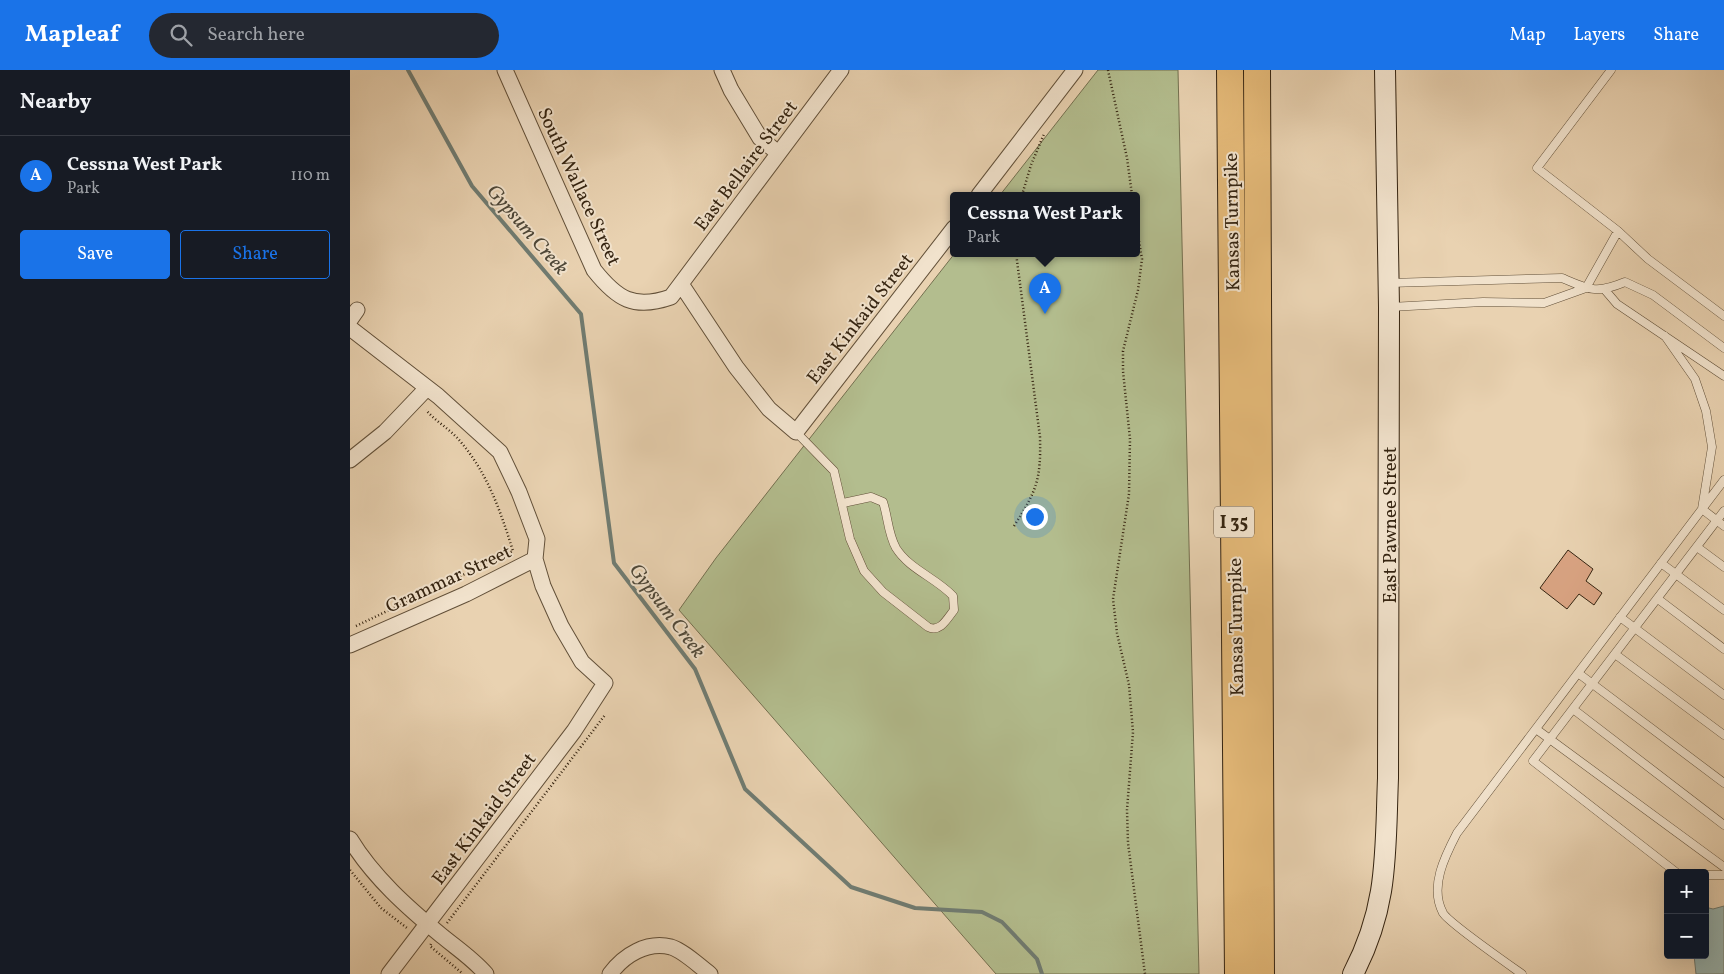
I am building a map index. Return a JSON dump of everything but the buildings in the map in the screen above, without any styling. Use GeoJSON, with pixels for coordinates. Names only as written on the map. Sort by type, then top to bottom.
{"type":"FeatureCollection","features":[{"type":"Feature","properties":{"kind":"highway","name":"Kansas Turnpike"},"geometry":{"type":"LineString","coordinates":[[1230,70],[1238,974]]}},
{"type":"Feature","properties":{"kind":"highway","name":"Kansas Turnpike"},"geometry":{"type":"LineString","coordinates":[[1257,70],[1261,974]]}},
{"type":"Feature","properties":{"kind":"main road","name":"East Pawnee Street"},"geometry":{"type":"LineString","coordinates":[[1353,974],[1369,940],[1379,909],[1386,855],[1388,769],[1389,283],[1385,70]]}},
{"type":"Feature","properties":{"kind":"street","name":"South Wallace Street"},"geometry":{"type":"LineString","coordinates":[[505,70],[594,270],[608,287],[628,301],[642,303],[671,297],[680,284]]}},
{"type":"Feature","properties":{"kind":"street"},"geometry":{"type":"LineString","coordinates":[[722,70],[760,138],[778,153]]}},
{"type":"Feature","properties":{"kind":"street","name":"East Bellaire Street"},"geometry":{"type":"LineString","coordinates":[[680,284],[841,70]]}},
{"type":"Feature","properties":{"kind":"street"},"geometry":{"type":"LineString","coordinates":[[981,192],[1075,70]]}},
{"type":"Feature","properties":{"kind":"street","name":"East Kinkaid Street"},"geometry":{"type":"LineString","coordinates":[[796,432],[950,233]]}},
{"type":"Feature","properties":{"kind":"street"},"geometry":{"type":"LineString","coordinates":[[680,284],[736,367],[769,409],[796,432]]}},
{"type":"Feature","properties":{"kind":"street"},"geometry":{"type":"LineString","coordinates":[[350,328],[432,392],[500,452],[519,492],[537,539],[535,559]]}},
{"type":"Feature","properties":{"kind":"street"},"geometry":{"type":"LineString","coordinates":[[350,460],[432,392]]}},
{"type":"Feature","properties":{"kind":"street","name":"East Kinkaid Street"},"geometry":{"type":"LineString","coordinates":[[388,974],[574,731],[605,683],[582,662],[561,626],[543,586],[535,559]]}},
{"type":"Feature","properties":{"kind":"street","name":"Grammar Street"},"geometry":{"type":"LineString","coordinates":[[350,645],[466,594],[535,559]]}},
{"type":"Feature","properties":{"kind":"street"},"geometry":{"type":"LineString","coordinates":[[350,839],[378,878],[427,923],[434,940],[476,962],[486,974]]}},
{"type":"Feature","properties":{"kind":"street"},"geometry":{"type":"LineString","coordinates":[[610,974],[631,953],[650,947],[672,948],[710,974]]}},
{"type":"Feature","properties":{"kind":"lane"},"geometry":{"type":"LineString","coordinates":[[1611,70],[1537,168],[1618,231],[1648,259],[1724,316]]}},
{"type":"Feature","properties":{"kind":"lane"},"geometry":{"type":"LineString","coordinates":[[1389,307],[1483,302],[1544,303],[1586,288],[1618,231]]}},
{"type":"Feature","properties":{"kind":"lane"},"geometry":{"type":"LineString","coordinates":[[1389,283],[1562,278],[1586,288],[1605,290],[1625,282],[1653,295],[1724,348]]}},
{"type":"Feature","properties":{"kind":"lane"},"geometry":{"type":"LineString","coordinates":[[1605,290],[1617,304],[1724,376]]}},
{"type":"Feature","properties":{"kind":"lane"},"geometry":{"type":"LineString","coordinates":[[1665,336],[1695,378],[1706,411],[1712,447],[1702,509]]}},
{"type":"Feature","properties":{"kind":"lane"},"geometry":{"type":"LineString","coordinates":[[796,432],[834,471],[850,539],[864,571],[883,592],[928,627],[933,630],[939,629],[954,610],[953,596],[906,560],[896,547],[886,521],[883,502],[871,497],[843,503]]}},
{"type":"Feature","properties":{"kind":"lane"},"geometry":{"type":"LineString","coordinates":[[1522,974],[1444,914],[1438,898],[1439,880],[1444,860],[1458,833],[1724,480]]}},
{"type":"Feature","properties":{"kind":"lane"},"geometry":{"type":"LineString","coordinates":[[1702,509],[1724,526]]}},
{"type":"Feature","properties":{"kind":"lane"},"geometry":{"type":"LineString","coordinates":[[1672,869],[1533,761],[1724,511]]}},
{"type":"Feature","properties":{"kind":"lane"},"geometry":{"type":"LineString","coordinates":[[1697,547],[1724,567]]}},
{"type":"Feature","properties":{"kind":"lane"},"geometry":{"type":"LineString","coordinates":[[1661,563],[1724,610]]}},
{"type":"Feature","properties":{"kind":"lane"},"geometry":{"type":"LineString","coordinates":[[1658,598],[1724,649]]}},
{"type":"Feature","properties":{"kind":"lane"},"geometry":{"type":"LineString","coordinates":[[1620,617],[1724,695]]}},
{"type":"Feature","properties":{"kind":"lane"},"geometry":{"type":"LineString","coordinates":[[1615,654],[1724,735]]}},
{"type":"Feature","properties":{"kind":"lane"},"geometry":{"type":"LineString","coordinates":[[1578,673],[1724,783]]}},
{"type":"Feature","properties":{"kind":"lane"},"geometry":{"type":"LineString","coordinates":[[1573,709],[1724,825]]}},
{"type":"Feature","properties":{"kind":"lane"},"geometry":{"type":"LineString","coordinates":[[1536,729],[1724,867]]}},
{"type":"Feature","properties":{"kind":"lane"},"geometry":{"type":"LineString","coordinates":[[1709,875],[1724,875]]}},
{"type":"Feature","properties":{"kind":"path"},"geometry":{"type":"LineString","coordinates":[[1108,70],[1127,158],[1132,192]]}},
{"type":"Feature","properties":{"kind":"path"},"geometry":{"type":"LineString","coordinates":[[1023,192],[1030,165],[1047,128]]}},
{"type":"Feature","properties":{"kind":"path"},"geometry":{"type":"LineString","coordinates":[[1140,248],[1142,260],[1138,290],[1123,351],[1122,371],[1130,439],[1129,494],[1113,599],[1117,633],[1128,685],[1133,732],[1127,810],[1128,842],[1145,974]]}},
{"type":"Feature","properties":{"kind":"path"},"geometry":{"type":"LineString","coordinates":[[1014,526],[1037,485],[1040,462],[1040,437],[1017,257]]}},
{"type":"Feature","properties":{"kind":"path"},"geometry":{"type":"LineString","coordinates":[[350,629],[513,551],[484,472],[459,439],[426,410],[432,392]]}},
{"type":"Feature","properties":{"kind":"path"},"geometry":{"type":"LineString","coordinates":[[434,940],[605,715]]}},
{"type":"Feature","properties":{"kind":"path"},"geometry":{"type":"LineString","coordinates":[[350,870],[381,908],[417,936],[434,940],[463,974]]}},
{"type":"Feature","properties":{"kind":"green space"},"geometry":{"type":"Polygon","coordinates":[[[1098,70],[1178,70],[1199,974],[996,974],[679,610],[716,558],[952,257],[1140,257],[1140,192],[1002,192],[1098,70]]]}},
{"type":"Feature","properties":{"kind":"water"},"geometry":{"type":"Polygon","coordinates":[[[1724,906],[1724,974],[1696,974],[1694,959],[1709,959],[1709,908],[1713,909],[1724,906]]]}},
{"type":"Feature","properties":{"kind":"waterway","name":"Gypsum Creek"},"geometry":{"type":"LineString","coordinates":[[408,70],[472,186],[581,314],[614,563],[695,669],[745,789],[851,887],[915,908],[982,912],[1002,922],[1037,959],[1042,974]]}},
{"type":"Feature","properties":{"kind":"place","name":"Cessna West Park"},"geometry":{"type":"Point","coordinates":[1045,314]}}]}
